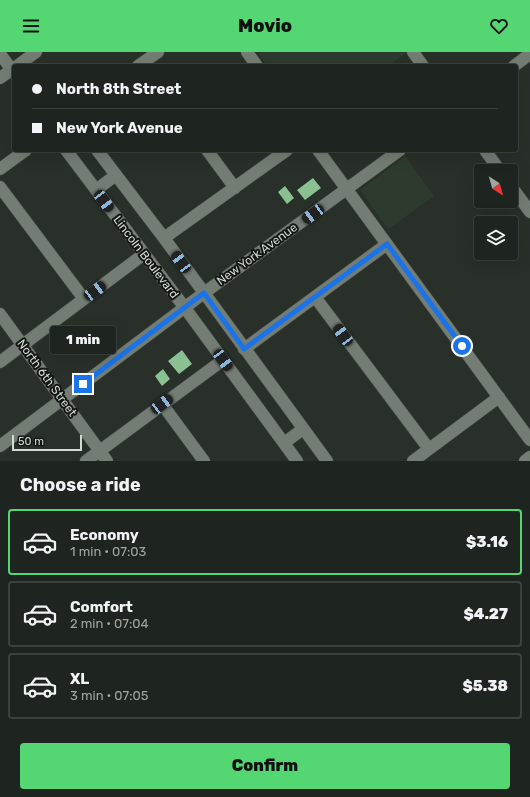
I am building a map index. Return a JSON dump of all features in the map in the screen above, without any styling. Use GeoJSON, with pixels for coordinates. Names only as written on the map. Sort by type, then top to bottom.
{"type":"FeatureCollection","features":[{"type":"Feature","properties":{"kind":"street"},"geometry":{"type":"LineString","coordinates":[[143,64],[158,52]]}},
{"type":"Feature","properties":{"kind":"street"},"geometry":{"type":"LineString","coordinates":[[247,52],[256,64]]}},
{"type":"Feature","properties":{"kind":"street"},"geometry":{"type":"LineString","coordinates":[[413,52],[422,64]]}},
{"type":"Feature","properties":{"kind":"street"},"geometry":{"type":"LineString","coordinates":[[0,54],[11,72]]}},
{"type":"Feature","properties":{"kind":"street"},"geometry":{"type":"LineString","coordinates":[[517,64],[530,54]]}},
{"type":"Feature","properties":{"kind":"street"},"geometry":{"type":"LineString","coordinates":[[0,169],[23,152]]}},
{"type":"Feature","properties":{"kind":"street","name":"Lincoln Boulevard"},"geometry":{"type":"LineString","coordinates":[[68,152],[297,461]]}},
{"type":"Feature","properties":{"kind":"street","name":"Lincoln Boulevard"},"geometry":{"type":"LineString","coordinates":[[99,152],[164,238],[327,461]]}},
{"type":"Feature","properties":{"kind":"street"},"geometry":{"type":"LineString","coordinates":[[208,152],[234,188]]}},
{"type":"Feature","properties":{"kind":"street"},"geometry":{"type":"LineString","coordinates":[[164,238],[284,152]]}},
{"type":"Feature","properties":{"kind":"street"},"geometry":{"type":"LineString","coordinates":[[319,152],[530,440]]}},
{"type":"Feature","properties":{"kind":"street","name":"New York Avenue"},"geometry":{"type":"LineString","coordinates":[[0,446],[204,293],[397,152]]}},
{"type":"Feature","properties":{"kind":"street"},"geometry":{"type":"LineString","coordinates":[[486,152],[495,164]]}},
{"type":"Feature","properties":{"kind":"street"},"geometry":{"type":"LineString","coordinates":[[96,190],[116,175]]}},
{"type":"Feature","properties":{"kind":"street"},"geometry":{"type":"LineString","coordinates":[[0,187],[84,299]]}},
{"type":"Feature","properties":{"kind":"street"},"geometry":{"type":"LineString","coordinates":[[518,196],[530,212]]}},
{"type":"Feature","properties":{"kind":"street"},"geometry":{"type":"LineString","coordinates":[[244,349],[387,244]]}},
{"type":"Feature","properties":{"kind":"street"},"geometry":{"type":"LineString","coordinates":[[0,362],[144,254]]}},
{"type":"Feature","properties":{"kind":"street"},"geometry":{"type":"LineString","coordinates":[[315,297],[429,449]]}},
{"type":"Feature","properties":{"kind":"street","name":"North 6th Street"},"geometry":{"type":"LineString","coordinates":[[0,314],[107,461]]}},
{"type":"Feature","properties":{"kind":"street"},"geometry":{"type":"LineString","coordinates":[[86,461],[223,360]]}},
{"type":"Feature","properties":{"kind":"street"},"geometry":{"type":"LineString","coordinates":[[413,461],[499,397]]}},
{"type":"Feature","properties":{"kind":"street"},"geometry":{"type":"LineString","coordinates":[[162,404],[204,461]]}},
{"type":"Feature","properties":{"kind":"street"},"geometry":{"type":"LineString","coordinates":[[284,443],[304,429]]}},
{"type":"Feature","properties":{"kind":"street"},"geometry":{"type":"LineString","coordinates":[[525,461],[530,457]]}},
{"type":"Feature","properties":{"kind":"shaded area"},"geometry":{"type":"Polygon","coordinates":[[[262,52],[404,52],[405,54],[391,64],[266,64],[259,54],[262,52]]]}},
{"type":"Feature","properties":{"kind":"shaded area"},"geometry":{"type":"Polygon","coordinates":[[[405,156],[434,196],[388,229],[360,190],[405,156]]]}},
{"type":"Feature","properties":{"kind":"building"},"geometry":{"type":"Polygon","coordinates":[[[313,178],[321,188],[305,200],[297,190],[313,178]]]}},
{"type":"Feature","properties":{"kind":"building"},"geometry":{"type":"Polygon","coordinates":[[[285,186],[294,198],[287,204],[278,192],[285,186]]]}},
{"type":"Feature","properties":{"kind":"building"},"geometry":{"type":"Polygon","coordinates":[[[182,350],[192,364],[179,374],[168,361],[182,350]]]}},
{"type":"Feature","properties":{"kind":"building"},"geometry":{"type":"Polygon","coordinates":[[[163,369],[170,379],[162,386],[155,376],[163,369]]]}},
{"type":"Feature","properties":{"kind":"route"},"geometry":{"type":"LineString","coordinates":[[83,384],[204,293],[244,349],[387,244],[462,346]]}}]}
